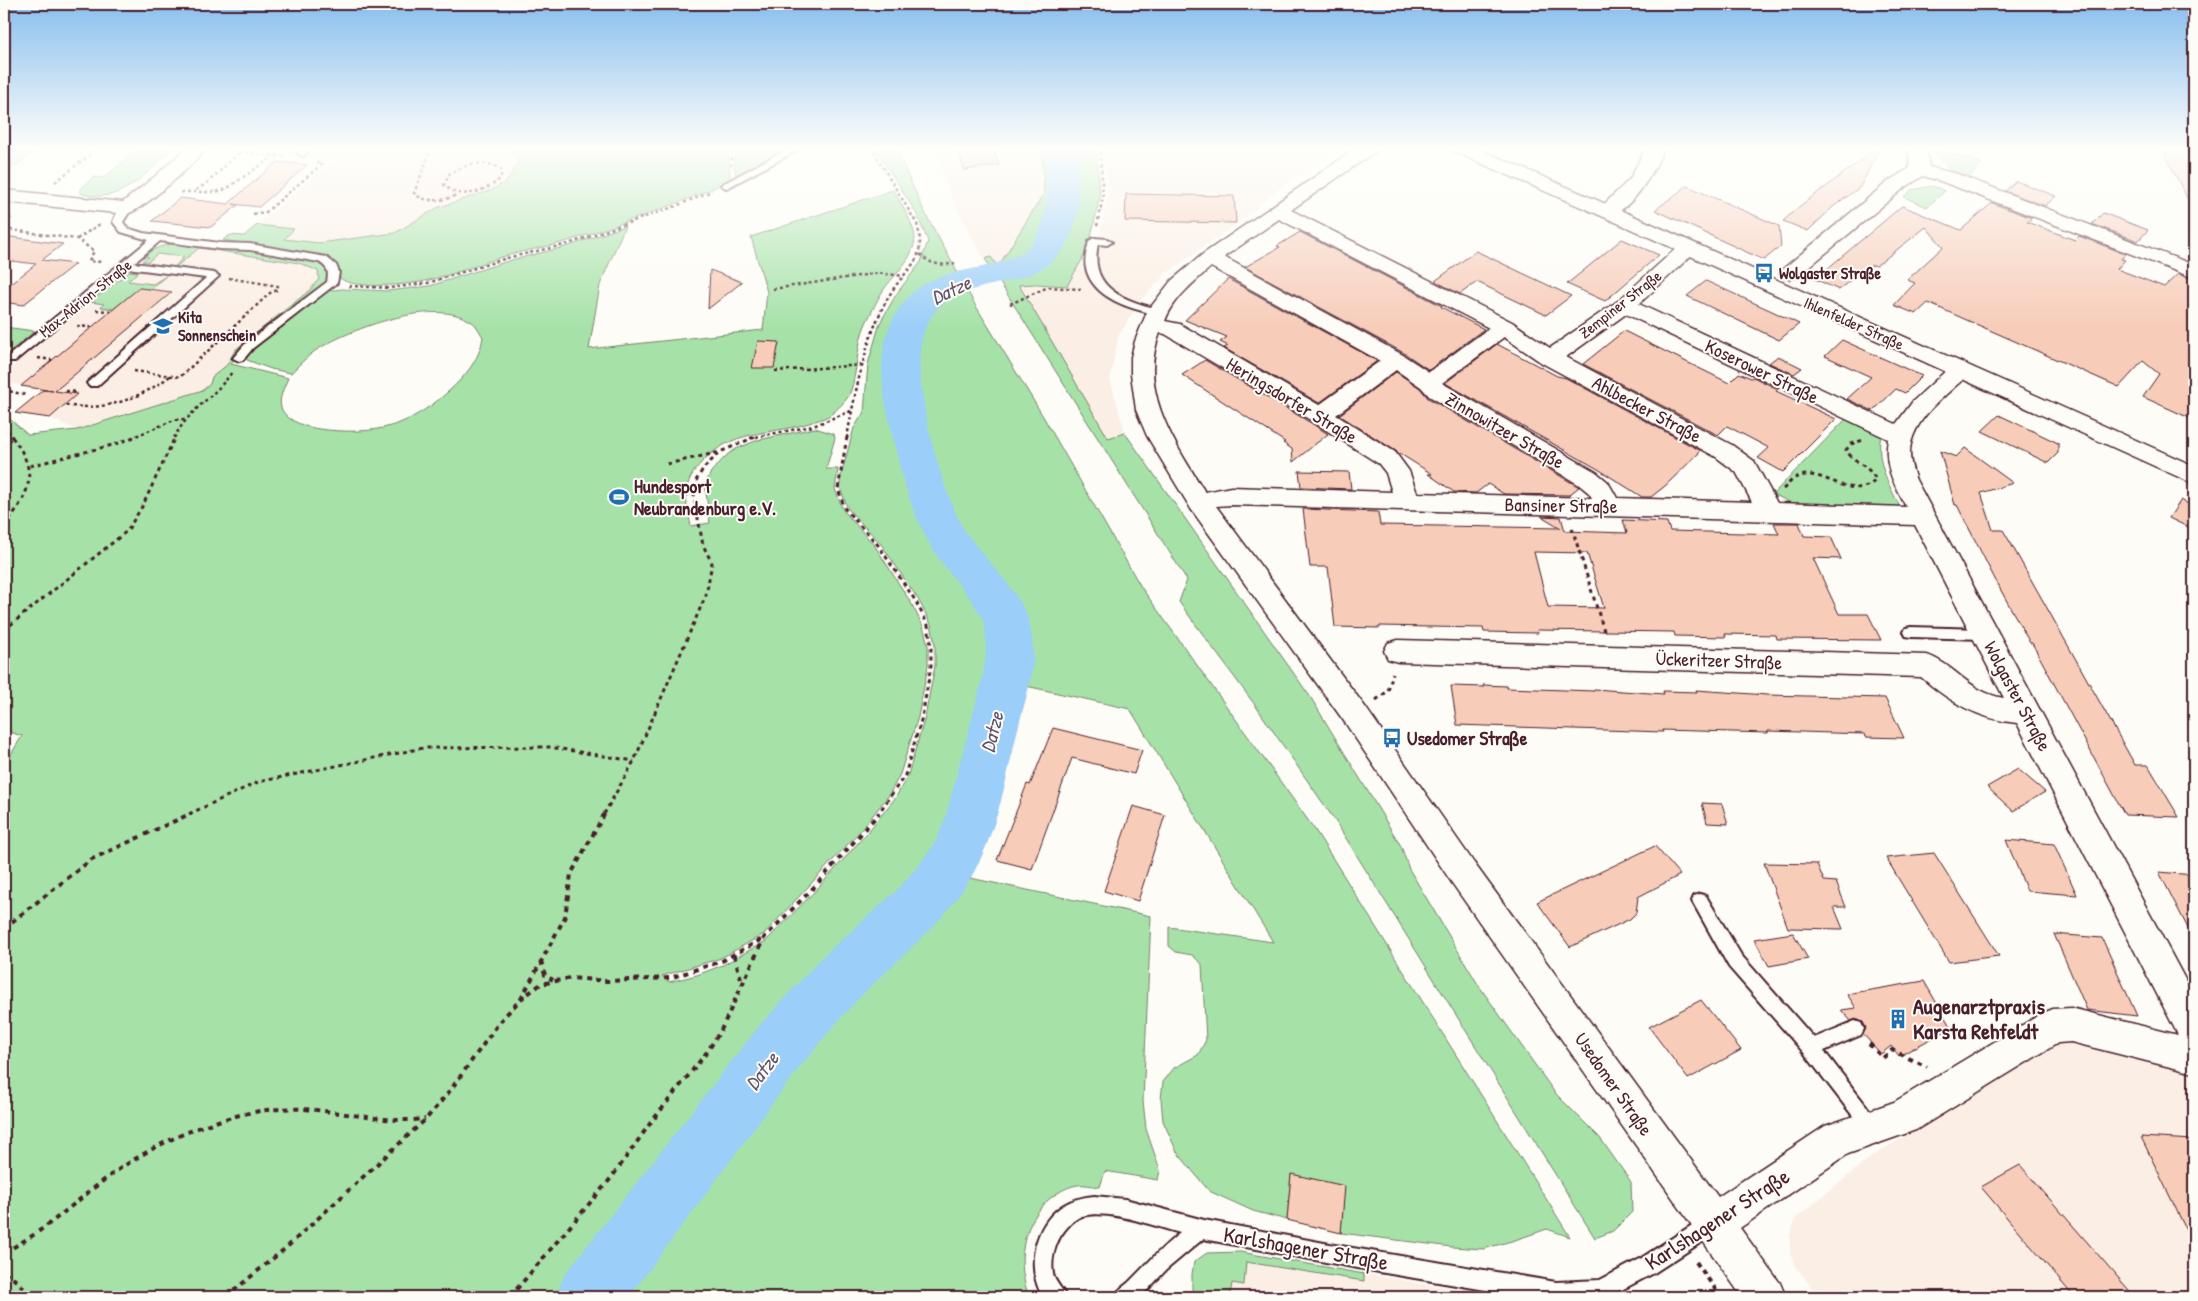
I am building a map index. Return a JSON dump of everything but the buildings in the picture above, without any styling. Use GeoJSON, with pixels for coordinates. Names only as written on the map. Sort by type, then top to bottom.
{"type":"FeatureCollection","features":[{"type":"Feature","properties":{"kind":"street","name":"Usedomer Straße"},"geometry":{"type":"LineString","coordinates":[[1283,208],[1210,258],[1178,285],[1155,318],[1142,356],[1144,393],[1148,410],[1159,436],[1200,503],[1356,716],[1463,873],[1698,1233],[1766,1297]]}},
{"type":"Feature","properties":{"kind":"street","name":"Ihlenfelder Straße"},"geometry":{"type":"LineString","coordinates":[[1599,208],[2194,476]]}},
{"type":"Feature","properties":{"kind":"street"},"geometry":{"type":"LineString","coordinates":[[1607,211],[1611,208]]}},
{"type":"Feature","properties":{"kind":"street"},"geometry":{"type":"LineString","coordinates":[[1790,273],[1868,208]]}},
{"type":"Feature","properties":{"kind":"street"},"geometry":{"type":"LineString","coordinates":[[2026,208],[2194,272]]}},
{"type":"Feature","properties":{"kind":"street","name":"Ahlbecker Straße"},"geometry":{"type":"LineString","coordinates":[[1278,211],[1504,327],[1550,358],[1737,460],[1754,479],[1766,504]]}},
{"type":"Feature","properties":{"kind":"street","name":"Zempiner Straße"},"geometry":{"type":"LineString","coordinates":[[1550,358],[1625,305],[1688,248]]}},
{"type":"Feature","properties":{"kind":"street","name":"Zinnowitzer Straße"},"geometry":{"type":"LineString","coordinates":[[1210,258],[1395,360],[1429,382],[1437,391],[1587,478],[1599,488],[1608,506]]}},
{"type":"Feature","properties":{"kind":"street","name":"Koserower Straße"},"geometry":{"type":"LineString","coordinates":[[1625,305],[1889,431]]}},
{"type":"Feature","properties":{"kind":"street","name":"Heringsdorfer Straße"},"geometry":{"type":"LineString","coordinates":[[1155,318],[1387,458],[1397,471],[1407,501]]}},
{"type":"Feature","properties":{"kind":"street"},"geometry":{"type":"LineString","coordinates":[[1429,382],[1504,327]]}},
{"type":"Feature","properties":{"kind":"street"},"geometry":{"type":"LineString","coordinates":[[1320,416],[1395,360]]}},
{"type":"Feature","properties":{"kind":"street"},"geometry":{"type":"LineString","coordinates":[[1889,431],[1906,425],[1944,384],[1959,371]]}},
{"type":"Feature","properties":{"kind":"street","name":"Wolgaster Straße"},"geometry":{"type":"LineString","coordinates":[[1889,431],[1898,450],[1899,465],[1922,516],[2194,1030]]}},
{"type":"Feature","properties":{"kind":"street","name":"Bansiner Straße"},"geometry":{"type":"LineString","coordinates":[[1200,503],[1216,497],[1231,496],[1565,506],[1766,504],[1922,516]]}},
{"type":"Feature","properties":{"kind":"street","name":"Ückeritzer Straße"},"geometry":{"type":"LineString","coordinates":[[1398,651],[1927,666],[1959,693],[1975,703],[1990,708],[2026,712]]}},
{"type":"Feature","properties":{"kind":"street","name":"Karlshagener Straße"},"geometry":{"type":"LineString","coordinates":[[1698,1233],[1838,1139],[1903,1117],[1948,1092],[2053,1026],[2071,1025],[2194,1056]]}},
{"type":"Feature","properties":{"kind":"lane"},"geometry":{"type":"LineString","coordinates":[[127,208],[120,216],[118,222],[124,230],[141,236],[220,246],[250,247],[322,259],[331,264],[334,272],[332,283],[249,346],[239,358]]}},
{"type":"Feature","properties":{"kind":"lane","name":"Max-Adrion-Straße"},"geometry":{"type":"LineString","coordinates":[[11,359],[158,238]]}},
{"type":"Feature","properties":{"kind":"lane"},"geometry":{"type":"LineString","coordinates":[[1107,242],[1094,241],[1090,258],[1091,269],[1096,279],[1111,294],[1126,304],[1155,318]]}},
{"type":"Feature","properties":{"kind":"lane"},"geometry":{"type":"LineString","coordinates":[[125,265],[214,276]]}},
{"type":"Feature","properties":{"kind":"lane"},"geometry":{"type":"LineString","coordinates":[[93,383],[214,276]]}},
{"type":"Feature","properties":{"kind":"lane"},"geometry":{"type":"LineString","coordinates":[[1911,632],[1984,634]]}},
{"type":"Feature","properties":{"kind":"lane"},"geometry":{"type":"LineString","coordinates":[[1700,901],[1735,961],[1811,1048],[1872,1126]]}},
{"type":"Feature","properties":{"kind":"lane"},"geometry":{"type":"LineString","coordinates":[[1811,1048],[1855,1029]]}},
{"type":"Feature","properties":{"kind":"lane","name":"Karlshagener Straße"},"geometry":{"type":"LineString","coordinates":[[1056,1297],[1046,1284],[1043,1264],[1046,1244],[1055,1226],[1068,1214],[1081,1207],[1101,1205],[1201,1228],[1557,1295],[1602,1290],[1647,1266],[1698,1233]]}},
{"type":"Feature","properties":{"kind":"lane","name":"Karlshagener Straße"},"geometry":{"type":"LineString","coordinates":[[1125,1297],[1136,1289],[1159,1263],[1201,1228]]}},
{"type":"Feature","properties":{"kind":"path"},"geometry":{"type":"LineString","coordinates":[[253,214],[266,212],[271,208]]}},
{"type":"Feature","properties":{"kind":"path"},"geometry":{"type":"LineString","coordinates":[[348,286],[390,288],[428,283],[508,258],[568,244],[671,208]]}},
{"type":"Feature","properties":{"kind":"path"},"geometry":{"type":"LineString","coordinates":[[226,1297],[287,1247],[426,1119],[449,1092],[501,1020],[521,999],[541,984],[554,980],[571,978],[615,981],[670,978],[698,971],[734,955],[764,938],[864,832],[892,796],[904,775],[922,717],[931,666],[931,645],[928,625],[920,616],[915,600],[878,545],[845,509],[838,489],[840,468],[852,410],[876,322],[892,292],[920,254],[921,238],[917,224],[907,208]]}},
{"type":"Feature","properties":{"kind":"path"},"geometry":{"type":"LineString","coordinates":[[1094,241],[1101,208]]}},
{"type":"Feature","properties":{"kind":"path"},"geometry":{"type":"LineString","coordinates":[[4,230],[77,239],[94,251],[89,261],[125,265]]}},
{"type":"Feature","properties":{"kind":"path"},"geometry":{"type":"LineString","coordinates":[[920,254],[930,263],[946,265],[955,263]]}},
{"type":"Feature","properties":{"kind":"path"},"geometry":{"type":"LineString","coordinates":[[773,289],[878,273],[904,276]]}},
{"type":"Feature","properties":{"kind":"path"},"geometry":{"type":"LineString","coordinates":[[111,367],[180,377],[270,293],[277,290],[278,286],[276,284],[214,276]]}},
{"type":"Feature","properties":{"kind":"path"},"geometry":{"type":"LineString","coordinates":[[1010,304],[1048,287]]}},
{"type":"Feature","properties":{"kind":"path"},"geometry":{"type":"LineString","coordinates":[[4,630],[127,531],[137,518],[186,418],[216,393],[231,375],[239,358]]}},
{"type":"Feature","properties":{"kind":"path"},"geometry":{"type":"LineString","coordinates":[[775,371],[863,365]]}},
{"type":"Feature","properties":{"kind":"path"},"geometry":{"type":"LineString","coordinates":[[66,406],[88,409],[113,405],[160,383],[170,375]]}},
{"type":"Feature","properties":{"kind":"path"},"geometry":{"type":"LineString","coordinates":[[4,390],[26,395]]}},
{"type":"Feature","properties":{"kind":"path"},"geometry":{"type":"LineString","coordinates":[[521,999],[565,918],[571,874],[634,761],[706,596],[712,563],[703,545],[694,497],[694,484],[702,469],[720,452],[752,437],[813,426],[852,410]]}},
{"type":"Feature","properties":{"kind":"path"},"geometry":{"type":"LineString","coordinates":[[30,466],[116,444],[174,420],[186,418]]}},
{"type":"Feature","properties":{"kind":"path"},"geometry":{"type":"LineString","coordinates":[[4,426],[22,447],[30,466],[31,482],[24,499],[4,526]]}},
{"type":"Feature","properties":{"kind":"path"},"geometry":{"type":"LineString","coordinates":[[1766,504],[1794,478],[1806,475],[1825,477],[1852,488],[1861,489],[1873,485],[1876,480],[1875,475],[1854,460],[1846,450],[1851,444],[1889,431]]}},
{"type":"Feature","properties":{"kind":"path"},"geometry":{"type":"LineString","coordinates":[[667,464],[720,452]]}},
{"type":"Feature","properties":{"kind":"path"},"geometry":{"type":"LineString","coordinates":[[1565,506],[1612,657]]}},
{"type":"Feature","properties":{"kind":"path"},"geometry":{"type":"LineString","coordinates":[[1356,716],[1388,691],[1398,651]]}},
{"type":"Feature","properties":{"kind":"path"},"geometry":{"type":"LineString","coordinates":[[4,928],[92,859],[258,782],[423,748],[549,747],[634,761]]}},
{"type":"Feature","properties":{"kind":"path"},"geometry":{"type":"LineString","coordinates":[[510,1297],[612,1177],[649,1125],[707,1052],[721,1030],[764,938]]}},
{"type":"Feature","properties":{"kind":"path"},"geometry":{"type":"LineString","coordinates":[[734,955],[742,983]]}},
{"type":"Feature","properties":{"kind":"path"},"geometry":{"type":"LineString","coordinates":[[541,960],[545,975],[554,980]]}},
{"type":"Feature","properties":{"kind":"path"},"geometry":{"type":"LineString","coordinates":[[1855,1029],[1883,1058],[1892,1050],[1900,1058],[1922,1062],[1948,1092]]}},
{"type":"Feature","properties":{"kind":"path"},"geometry":{"type":"LineString","coordinates":[[4,1252],[20,1245],[53,1224],[119,1170],[155,1149],[222,1121],[258,1111],[288,1109],[348,1113],[388,1121],[426,1119]]}},
{"type":"Feature","properties":{"kind":"path"},"geometry":{"type":"LineString","coordinates":[[1698,1233],[1721,1297]]}},
{"type":"Feature","properties":{"kind":"path"},"geometry":{"type":"LineString","coordinates":[[4,1273],[14,1279],[33,1297]]}},
{"type":"Feature","properties":{"kind":"shaded area"},"geometry":{"type":"Polygon","coordinates":[[[277,208],[438,208],[395,233],[319,243],[284,239],[293,229],[257,225],[277,208]]]}},
{"type":"Feature","properties":{"kind":"shaded area"},"geometry":{"type":"Polygon","coordinates":[[[956,208],[1034,208],[998,267],[991,257],[985,259],[956,208]]]}},
{"type":"Feature","properties":{"kind":"shaded area"},"geometry":{"type":"Polygon","coordinates":[[[1105,208],[1256,208],[1167,273],[1139,302],[1118,337],[1110,379],[1125,433],[1108,439],[1019,285],[1067,286],[1084,256],[1095,256],[1105,208]]]}},
{"type":"Feature","properties":{"kind":"shaded area","name":"Kita Sonnenschein"},"geometry":{"type":"Polygon","coordinates":[[[191,247],[299,263],[318,271],[319,279],[310,290],[235,350],[227,365],[212,377],[210,385],[203,390],[77,430],[50,418],[76,394],[21,386],[4,380],[4,375],[16,363],[130,271],[152,249],[191,247]]]}},
{"type":"Feature","properties":{"kind":"shaded area"},"geometry":{"type":"Polygon","coordinates":[[[2061,1038],[2073,1038],[2194,1071],[2194,1297],[1819,1297],[1797,1268],[1790,1254],[1790,1235],[1796,1218],[1870,1158],[2061,1038]]]}},
{"type":"Feature","properties":{"kind":"shaded area"},"geometry":{"type":"Polygon","coordinates":[[[1240,1252],[1499,1297],[1201,1297],[1240,1252]]]}},
{"type":"Feature","properties":{"kind":"green space"},"geometry":{"type":"Polygon","coordinates":[[[437,208],[663,208],[581,237],[505,256],[439,278],[421,282],[383,285],[347,282],[340,278],[336,265],[326,257],[223,240],[230,235],[244,236],[257,225],[294,229],[284,239],[319,243],[395,233],[437,208]]]}},
{"type":"Feature","properties":{"kind":"green space"},"geometry":{"type":"Polygon","coordinates":[[[839,208],[903,208],[914,233],[914,245],[908,259],[881,293],[866,323],[860,340],[853,385],[847,398],[835,411],[824,418],[798,426],[758,433],[732,441],[719,448],[707,457],[693,473],[689,481],[686,497],[691,526],[710,523],[705,485],[711,472],[727,455],[758,440],[815,428],[834,434],[835,438],[826,469],[838,469],[835,489],[843,510],[875,546],[911,603],[923,626],[928,645],[928,666],[918,717],[900,774],[889,795],[861,830],[764,934],[721,958],[662,976],[669,982],[697,975],[723,965],[766,941],[819,887],[867,833],[896,797],[908,775],[925,717],[935,666],[935,644],[931,624],[918,599],[881,544],[848,509],[840,488],[840,479],[854,428],[864,412],[868,364],[880,323],[897,293],[921,262],[928,241],[913,208],[923,208],[974,303],[1044,418],[1141,587],[1315,830],[1570,1237],[1547,1229],[1483,1249],[1341,1233],[1344,1186],[1291,1175],[1287,1220],[1253,1211],[1209,1191],[1177,1152],[1163,1121],[1161,1099],[1163,1082],[1174,1068],[1198,1055],[1206,1040],[1202,964],[1192,955],[1176,952],[1169,946],[1169,927],[1273,942],[1130,709],[1026,686],[970,878],[1151,916],[1143,1101],[1146,1129],[1160,1170],[1158,1180],[1105,1171],[1100,1187],[1073,1186],[1061,1191],[1047,1201],[1031,1222],[1023,1246],[1023,1271],[1029,1297],[4,1297],[4,766],[22,736],[4,730],[4,414],[28,435],[77,430],[203,390],[210,384],[212,377],[227,365],[235,350],[310,290],[319,279],[318,271],[299,263],[199,248],[177,266],[175,266],[184,257],[157,254],[148,262],[142,261],[149,257],[143,256],[164,246],[186,243],[237,247],[298,257],[325,267],[329,274],[326,282],[245,344],[231,364],[288,378],[280,402],[282,410],[293,421],[319,429],[366,431],[394,425],[431,406],[465,374],[480,350],[483,337],[474,323],[457,315],[438,313],[418,314],[376,323],[338,338],[314,352],[291,373],[271,369],[247,360],[245,356],[253,345],[327,291],[341,289],[388,291],[430,286],[508,261],[569,246],[625,226],[600,285],[589,349],[763,330],[767,292],[751,237],[839,208]]]}},
{"type":"Feature","properties":{"kind":"green space"},"geometry":{"type":"Polygon","coordinates":[[[1035,208],[1097,208],[1090,241],[1067,286],[1019,285],[1108,438],[1125,433],[1311,698],[1401,846],[1409,869],[1479,986],[1555,1093],[1600,1138],[1631,1182],[1632,1212],[1613,1231],[1595,1238],[1334,819],[1255,705],[1179,602],[1187,580],[985,259],[991,257],[998,267],[1035,208]]]}},
{"type":"Feature","properties":{"kind":"green space"},"geometry":{"type":"Polygon","coordinates":[[[130,271],[138,272],[128,281],[153,284],[166,276],[150,289],[139,288],[113,309],[101,307],[104,304],[91,302],[130,271]]]}},
{"type":"Feature","properties":{"kind":"green space"},"geometry":{"type":"Polygon","coordinates":[[[4,327],[35,331],[4,356],[4,327]]]}},
{"type":"Feature","properties":{"kind":"green space"},"geometry":{"type":"Polygon","coordinates":[[[1847,418],[1881,435],[1881,463],[1900,507],[1795,505],[1773,494],[1847,418]]]}},
{"type":"Feature","properties":{"kind":"green space"},"geometry":{"type":"Polygon","coordinates":[[[1240,1252],[1364,1274],[1364,1281],[1246,1262],[1244,1285],[1232,1283],[1230,1297],[1192,1297],[1194,1262],[1207,1253],[1240,1252]]]}},
{"type":"Feature","properties":{"kind":"waterway","name":"Datze"},"geometry":{"type":"LineString","coordinates":[[588,1297],[780,1046],[844,974],[915,909],[939,881],[956,855],[971,819],[1010,661],[1007,623],[1000,608],[950,542],[929,501],[904,400],[900,371],[903,343],[913,315],[928,297],[957,283],[1004,272],[1033,260],[1053,238],[1058,226],[1061,208]]}},
{"type":"Feature","properties":{"kind":"place","name":"Wolgaster Straße"},"geometry":{"type":"Point","coordinates":[1764,273]}},
{"type":"Feature","properties":{"kind":"place","name":"Kita Sonnenschein"},"geometry":{"type":"Point","coordinates":[163,326]}},
{"type":"Feature","properties":{"kind":"place","name":"Hundesport Neubrandenburg e.V."},"geometry":{"type":"Point","coordinates":[619,497]}},
{"type":"Feature","properties":{"kind":"place","name":"Usedomer Straße"},"geometry":{"type":"Point","coordinates":[1392,738]}},
{"type":"Feature","properties":{"kind":"place","name":"Augenarztpraxis Karsta Rehfeldt"},"geometry":{"type":"Point","coordinates":[1898,1019]}}]}
